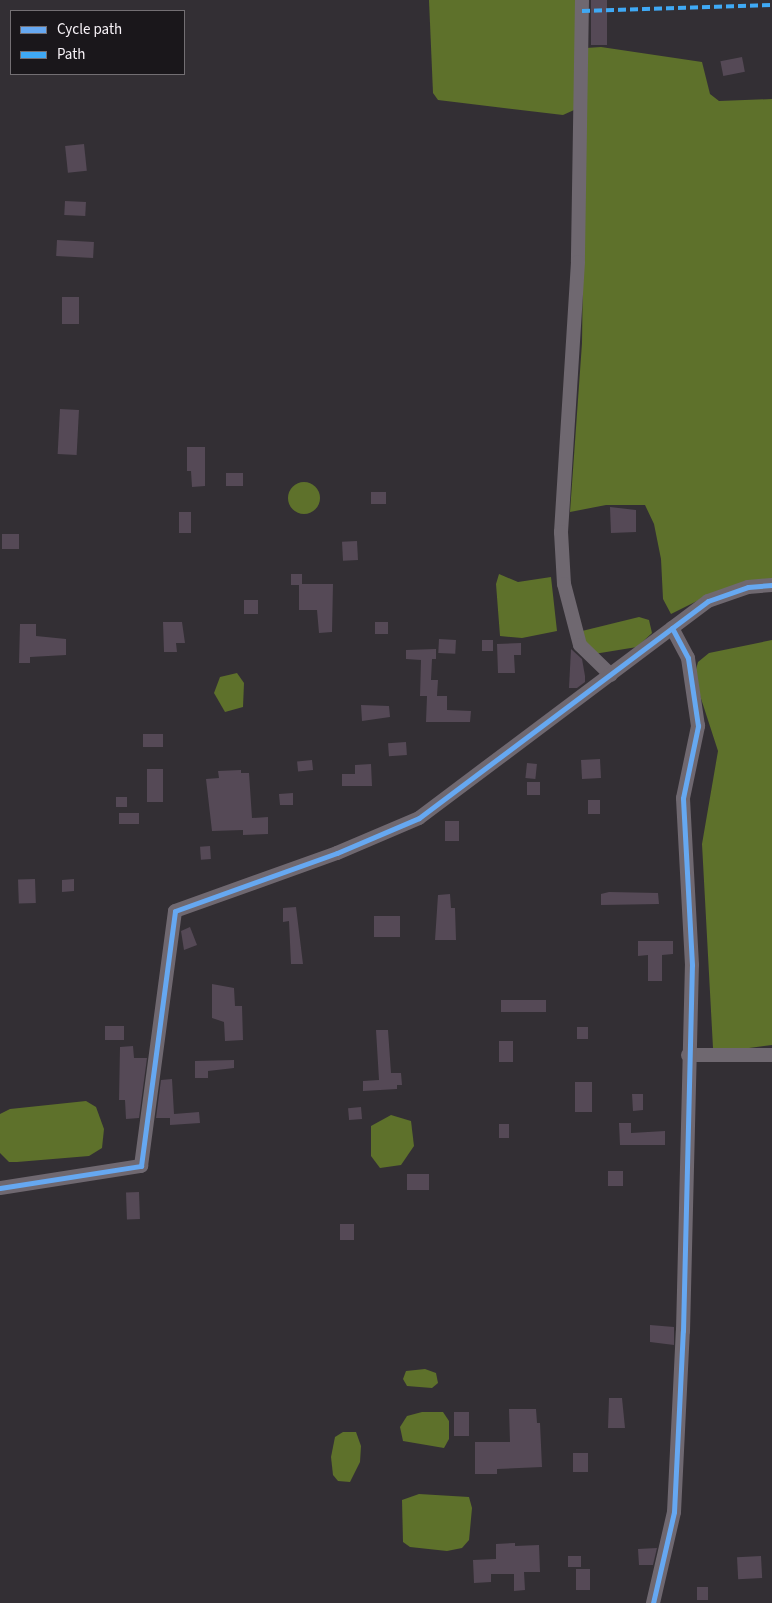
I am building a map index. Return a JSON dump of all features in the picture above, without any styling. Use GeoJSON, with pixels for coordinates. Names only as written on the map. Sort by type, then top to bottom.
{"type":"FeatureCollection","features":[{"type":"Feature","properties":{"kind":"street"},"geometry":{"type":"LineString","coordinates":[[582,0],[578,262],[561,532],[564,584],[580,645],[611,675]]}},
{"type":"Feature","properties":{"kind":"street"},"geometry":{"type":"LineString","coordinates":[[0,1188],[141,1166],[175,911],[338,853],[419,818],[708,602],[748,587],[772,585]]}},
{"type":"Feature","properties":{"kind":"street"},"geometry":{"type":"LineString","coordinates":[[653,1603],[674,1512],[684,1331],[688,1055],[692,964],[683,798],[698,726],[688,658],[672,628]]}},
{"type":"Feature","properties":{"kind":"street"},"geometry":{"type":"LineString","coordinates":[[688,1055],[772,1055]]}},
{"type":"Feature","properties":{"kind":"shaded area"},"geometry":{"type":"Polygon","coordinates":[[[429,0],[578,0],[574,110],[563,115],[438,100],[433,93],[429,0]]]}},
{"type":"Feature","properties":{"kind":"shaded area"},"geometry":{"type":"Polygon","coordinates":[[[601,47],[702,62],[710,94],[719,101],[772,99],[772,579],[709,595],[671,614],[663,599],[661,559],[654,524],[645,505],[606,505],[570,512],[582,343],[586,48],[601,47]]]}},
{"type":"Feature","properties":{"kind":"shaded area"},"geometry":{"type":"Polygon","coordinates":[[[304,482],[316,486],[320,498],[316,510],[304,514],[292,510],[288,498],[292,486],[304,482]]]}},
{"type":"Feature","properties":{"kind":"shaded area"},"geometry":{"type":"Polygon","coordinates":[[[499,574],[518,582],[551,577],[557,631],[522,638],[500,636],[496,584],[499,574]]]}},
{"type":"Feature","properties":{"kind":"shaded area"},"geometry":{"type":"Polygon","coordinates":[[[639,617],[649,620],[652,633],[637,647],[594,654],[585,648],[582,631],[639,617]]]}},
{"type":"Feature","properties":{"kind":"shaded area"},"geometry":{"type":"Polygon","coordinates":[[[772,640],[772,1045],[734,1050],[713,1048],[702,844],[718,751],[694,677],[698,662],[709,653],[772,640]]]}},
{"type":"Feature","properties":{"kind":"shaded area"},"geometry":{"type":"Polygon","coordinates":[[[237,673],[244,683],[243,707],[225,712],[214,693],[220,677],[237,673]]]}},
{"type":"Feature","properties":{"kind":"shaded area"},"geometry":{"type":"Polygon","coordinates":[[[86,1101],[96,1107],[104,1129],[102,1148],[89,1156],[9,1162],[0,1153],[0,1114],[10,1109],[86,1101]]]}},
{"type":"Feature","properties":{"kind":"shaded area"},"geometry":{"type":"Polygon","coordinates":[[[391,1115],[411,1121],[414,1146],[401,1165],[380,1168],[371,1156],[371,1126],[391,1115]]]}},
{"type":"Feature","properties":{"kind":"shaded area"},"geometry":{"type":"Polygon","coordinates":[[[425,1369],[436,1373],[438,1383],[432,1388],[407,1386],[403,1379],[406,1371],[425,1369]]]}},
{"type":"Feature","properties":{"kind":"shaded area"},"geometry":{"type":"Polygon","coordinates":[[[422,1412],[443,1412],[449,1421],[449,1439],[444,1448],[403,1441],[400,1427],[407,1416],[422,1412]]]}},
{"type":"Feature","properties":{"kind":"shaded area"},"geometry":{"type":"Polygon","coordinates":[[[343,1432],[356,1432],[361,1446],[360,1462],[350,1482],[338,1481],[333,1475],[331,1457],[335,1437],[343,1432]]]}},
{"type":"Feature","properties":{"kind":"shaded area"},"geometry":{"type":"Polygon","coordinates":[[[419,1494],[469,1497],[472,1508],[469,1540],[462,1548],[447,1551],[410,1547],[403,1542],[402,1500],[419,1494]]]}},
{"type":"Feature","properties":{"kind":"building"},"geometry":{"type":"Polygon","coordinates":[[[591,0],[607,0],[607,45],[591,45],[591,0]]]}},
{"type":"Feature","properties":{"kind":"building"},"geometry":{"type":"Polygon","coordinates":[[[742,57],[745,72],[723,76],[720,61],[742,57]]]}},
{"type":"Feature","properties":{"kind":"building"},"geometry":{"type":"Polygon","coordinates":[[[84,144],[87,171],[68,173],[65,146],[84,144]]]}},
{"type":"Feature","properties":{"kind":"building"},"geometry":{"type":"Polygon","coordinates":[[[65,201],[86,202],[85,216],[64,215],[65,201]]]}},
{"type":"Feature","properties":{"kind":"building"},"geometry":{"type":"Polygon","coordinates":[[[57,240],[94,242],[93,258],[56,256],[57,240]]]}},
{"type":"Feature","properties":{"kind":"building"},"geometry":{"type":"Polygon","coordinates":[[[62,297],[79,297],[79,324],[62,324],[62,297]]]}},
{"type":"Feature","properties":{"kind":"building"},"geometry":{"type":"Polygon","coordinates":[[[60,409],[79,410],[77,455],[58,454],[60,409]]]}},
{"type":"Feature","properties":{"kind":"building"},"geometry":{"type":"Polygon","coordinates":[[[187,447],[205,447],[205,486],[192,487],[191,471],[187,471],[187,447]]]}},
{"type":"Feature","properties":{"kind":"building"},"geometry":{"type":"Polygon","coordinates":[[[226,473],[243,473],[243,486],[226,486],[226,473]]]}},
{"type":"Feature","properties":{"kind":"building"},"geometry":{"type":"Polygon","coordinates":[[[371,492],[386,492],[386,504],[371,504],[371,492]]]}},
{"type":"Feature","properties":{"kind":"building"},"geometry":{"type":"Polygon","coordinates":[[[610,507],[636,510],[636,532],[611,533],[610,507]]]}},
{"type":"Feature","properties":{"kind":"building"},"geometry":{"type":"Polygon","coordinates":[[[179,512],[191,512],[191,533],[179,533],[179,512]]]}},
{"type":"Feature","properties":{"kind":"building"},"geometry":{"type":"Polygon","coordinates":[[[2,534],[19,534],[19,549],[2,549],[2,534]]]}},
{"type":"Feature","properties":{"kind":"building"},"geometry":{"type":"Polygon","coordinates":[[[357,541],[358,560],[343,561],[342,542],[357,541]]]}},
{"type":"Feature","properties":{"kind":"building"},"geometry":{"type":"Polygon","coordinates":[[[291,574],[302,574],[302,584],[333,584],[332,632],[319,633],[317,610],[299,610],[299,585],[291,585],[291,574]]]}},
{"type":"Feature","properties":{"kind":"building"},"geometry":{"type":"Polygon","coordinates":[[[244,600],[258,600],[258,614],[244,614],[244,600]]]}},
{"type":"Feature","properties":{"kind":"building"},"geometry":{"type":"Polygon","coordinates":[[[163,622],[182,622],[185,643],[176,643],[177,652],[164,652],[163,622]]]}},
{"type":"Feature","properties":{"kind":"building"},"geometry":{"type":"Polygon","coordinates":[[[375,622],[388,622],[388,634],[375,634],[375,622]]]}},
{"type":"Feature","properties":{"kind":"building"},"geometry":{"type":"Polygon","coordinates":[[[20,624],[36,624],[36,636],[66,639],[66,655],[30,657],[30,663],[19,663],[20,624]]]}},
{"type":"Feature","properties":{"kind":"building"},"geometry":{"type":"Polygon","coordinates":[[[439,639],[456,640],[455,654],[438,653],[439,639]]]}},
{"type":"Feature","properties":{"kind":"building"},"geometry":{"type":"Polygon","coordinates":[[[482,640],[493,640],[493,651],[482,651],[482,640]]]}},
{"type":"Feature","properties":{"kind":"building"},"geometry":{"type":"Polygon","coordinates":[[[521,643],[521,655],[514,655],[515,673],[498,673],[497,644],[521,643]]]}},
{"type":"Feature","properties":{"kind":"building"},"geometry":{"type":"Polygon","coordinates":[[[436,649],[436,659],[432,659],[431,680],[438,680],[437,696],[447,696],[447,710],[471,711],[470,722],[426,722],[427,696],[420,696],[421,660],[406,659],[406,650],[436,649]]]}},
{"type":"Feature","properties":{"kind":"building"},"geometry":{"type":"Polygon","coordinates":[[[571,649],[582,659],[585,676],[585,682],[577,688],[569,688],[571,649]]]}},
{"type":"Feature","properties":{"kind":"building"},"geometry":{"type":"Polygon","coordinates":[[[361,705],[389,706],[390,717],[362,721],[361,705]]]}},
{"type":"Feature","properties":{"kind":"building"},"geometry":{"type":"Polygon","coordinates":[[[143,734],[163,734],[163,747],[143,747],[143,734]]]}},
{"type":"Feature","properties":{"kind":"building"},"geometry":{"type":"Polygon","coordinates":[[[406,742],[407,755],[389,756],[388,743],[406,742]]]}},
{"type":"Feature","properties":{"kind":"building"},"geometry":{"type":"Polygon","coordinates":[[[600,759],[601,778],[582,779],[581,760],[600,759]]]}},
{"type":"Feature","properties":{"kind":"building"},"geometry":{"type":"Polygon","coordinates":[[[312,760],[313,770],[298,772],[297,762],[312,760]]]}},
{"type":"Feature","properties":{"kind":"building"},"geometry":{"type":"Polygon","coordinates":[[[527,763],[537,764],[535,779],[525,778],[527,763]]]}},
{"type":"Feature","properties":{"kind":"building"},"geometry":{"type":"Polygon","coordinates":[[[371,764],[372,786],[342,786],[342,774],[355,774],[355,765],[371,764]]]}},
{"type":"Feature","properties":{"kind":"building"},"geometry":{"type":"Polygon","coordinates":[[[147,769],[163,769],[163,802],[147,802],[147,769]]]}},
{"type":"Feature","properties":{"kind":"building"},"geometry":{"type":"Polygon","coordinates":[[[241,770],[241,773],[249,773],[252,818],[268,817],[268,834],[243,835],[243,830],[212,831],[206,779],[219,778],[218,771],[241,770]]]}},
{"type":"Feature","properties":{"kind":"building"},"geometry":{"type":"Polygon","coordinates":[[[527,782],[540,782],[540,795],[527,795],[527,782]]]}},
{"type":"Feature","properties":{"kind":"building"},"geometry":{"type":"Polygon","coordinates":[[[293,793],[293,805],[280,805],[279,794],[293,793]]]}},
{"type":"Feature","properties":{"kind":"building"},"geometry":{"type":"Polygon","coordinates":[[[116,797],[127,797],[127,807],[116,807],[116,797]]]}},
{"type":"Feature","properties":{"kind":"building"},"geometry":{"type":"Polygon","coordinates":[[[588,800],[600,800],[600,814],[588,814],[588,800]]]}},
{"type":"Feature","properties":{"kind":"building"},"geometry":{"type":"Polygon","coordinates":[[[119,813],[139,813],[139,824],[119,824],[119,813]]]}},
{"type":"Feature","properties":{"kind":"building"},"geometry":{"type":"Polygon","coordinates":[[[445,821],[459,821],[459,841],[445,841],[445,821]]]}},
{"type":"Feature","properties":{"kind":"building"},"geometry":{"type":"Polygon","coordinates":[[[210,846],[211,859],[201,860],[200,847],[210,846]]]}},
{"type":"Feature","properties":{"kind":"building"},"geometry":{"type":"Polygon","coordinates":[[[35,879],[36,903],[19,904],[18,880],[35,879]]]}},
{"type":"Feature","properties":{"kind":"building"},"geometry":{"type":"Polygon","coordinates":[[[74,879],[74,891],[62,892],[62,880],[74,879]]]}},
{"type":"Feature","properties":{"kind":"building"},"geometry":{"type":"Polygon","coordinates":[[[609,892],[658,893],[659,904],[601,905],[601,894],[609,892]]]}},
{"type":"Feature","properties":{"kind":"building"},"geometry":{"type":"Polygon","coordinates":[[[450,894],[451,908],[455,908],[456,940],[435,940],[438,895],[450,894]]]}},
{"type":"Feature","properties":{"kind":"building"},"geometry":{"type":"Polygon","coordinates":[[[296,907],[303,964],[291,964],[289,921],[283,922],[283,908],[296,907]]]}},
{"type":"Feature","properties":{"kind":"building"},"geometry":{"type":"Polygon","coordinates":[[[374,916],[400,916],[400,937],[374,937],[374,916]]]}},
{"type":"Feature","properties":{"kind":"building"},"geometry":{"type":"Polygon","coordinates":[[[190,927],[197,945],[184,950],[181,931],[190,927]]]}},
{"type":"Feature","properties":{"kind":"building"},"geometry":{"type":"Polygon","coordinates":[[[638,941],[673,941],[673,954],[662,955],[662,981],[648,981],[648,955],[638,956],[638,941]]]}},
{"type":"Feature","properties":{"kind":"building"},"geometry":{"type":"Polygon","coordinates":[[[212,984],[234,988],[235,1006],[242,1006],[243,1040],[225,1041],[224,1022],[212,1018],[212,984]]]}},
{"type":"Feature","properties":{"kind":"building"},"geometry":{"type":"Polygon","coordinates":[[[501,1000],[546,1000],[546,1012],[501,1012],[501,1000]]]}},
{"type":"Feature","properties":{"kind":"building"},"geometry":{"type":"Polygon","coordinates":[[[105,1026],[124,1026],[124,1040],[105,1040],[105,1026]]]}},
{"type":"Feature","properties":{"kind":"building"},"geometry":{"type":"Polygon","coordinates":[[[577,1027],[588,1027],[588,1039],[577,1039],[577,1027]]]}},
{"type":"Feature","properties":{"kind":"building"},"geometry":{"type":"Polygon","coordinates":[[[376,1030],[388,1030],[391,1073],[401,1073],[402,1085],[397,1085],[397,1089],[363,1091],[363,1081],[379,1080],[376,1030]]]}},
{"type":"Feature","properties":{"kind":"building"},"geometry":{"type":"Polygon","coordinates":[[[499,1041],[513,1041],[513,1062],[499,1062],[499,1041]]]}},
{"type":"Feature","properties":{"kind":"building"},"geometry":{"type":"Polygon","coordinates":[[[133,1046],[134,1058],[147,1058],[139,1118],[126,1119],[125,1100],[119,1100],[120,1047],[133,1046]]]}},
{"type":"Feature","properties":{"kind":"building"},"geometry":{"type":"Polygon","coordinates":[[[234,1060],[234,1068],[208,1071],[208,1078],[195,1078],[195,1061],[234,1060]]]}},
{"type":"Feature","properties":{"kind":"building"},"geometry":{"type":"Polygon","coordinates":[[[172,1079],[174,1114],[199,1112],[200,1123],[170,1125],[170,1118],[156,1118],[161,1080],[172,1079]]]}},
{"type":"Feature","properties":{"kind":"building"},"geometry":{"type":"Polygon","coordinates":[[[575,1082],[592,1082],[592,1112],[575,1112],[575,1082]]]}},
{"type":"Feature","properties":{"kind":"building"},"geometry":{"type":"Polygon","coordinates":[[[632,1094],[643,1094],[643,1110],[633,1111],[632,1094]]]}},
{"type":"Feature","properties":{"kind":"building"},"geometry":{"type":"Polygon","coordinates":[[[361,1107],[362,1119],[349,1120],[348,1108],[361,1107]]]}},
{"type":"Feature","properties":{"kind":"building"},"geometry":{"type":"Polygon","coordinates":[[[619,1123],[631,1123],[631,1133],[665,1131],[665,1145],[620,1145],[619,1123]]]}},
{"type":"Feature","properties":{"kind":"building"},"geometry":{"type":"Polygon","coordinates":[[[499,1124],[509,1124],[509,1138],[499,1138],[499,1124]]]}},
{"type":"Feature","properties":{"kind":"building"},"geometry":{"type":"Polygon","coordinates":[[[608,1171],[623,1171],[623,1186],[608,1186],[608,1171]]]}},
{"type":"Feature","properties":{"kind":"building"},"geometry":{"type":"Polygon","coordinates":[[[407,1174],[429,1174],[429,1190],[407,1190],[407,1174]]]}},
{"type":"Feature","properties":{"kind":"building"},"geometry":{"type":"Polygon","coordinates":[[[126,1192],[139,1192],[140,1219],[127,1219],[126,1192]]]}},
{"type":"Feature","properties":{"kind":"building"},"geometry":{"type":"Polygon","coordinates":[[[340,1224],[354,1224],[354,1240],[340,1240],[340,1224]]]}},
{"type":"Feature","properties":{"kind":"building"},"geometry":{"type":"Polygon","coordinates":[[[650,1325],[674,1327],[674,1345],[650,1342],[650,1325]]]}},
{"type":"Feature","properties":{"kind":"building"},"geometry":{"type":"Polygon","coordinates":[[[609,1398],[622,1398],[625,1428],[608,1428],[609,1398]]]}},
{"type":"Feature","properties":{"kind":"building"},"geometry":{"type":"Polygon","coordinates":[[[509,1409],[536,1409],[537,1423],[540,1423],[542,1467],[497,1469],[497,1474],[475,1474],[475,1442],[510,1442],[509,1409]]]}},
{"type":"Feature","properties":{"kind":"building"},"geometry":{"type":"Polygon","coordinates":[[[454,1412],[469,1412],[469,1436],[454,1436],[454,1412]]]}},
{"type":"Feature","properties":{"kind":"building"},"geometry":{"type":"Polygon","coordinates":[[[573,1453],[588,1453],[588,1472],[573,1472],[573,1453]]]}},
{"type":"Feature","properties":{"kind":"building"},"geometry":{"type":"Polygon","coordinates":[[[515,1543],[515,1546],[539,1545],[540,1572],[524,1572],[525,1590],[514,1591],[514,1574],[491,1574],[491,1582],[474,1583],[473,1560],[496,1559],[496,1544],[515,1543]]]}},
{"type":"Feature","properties":{"kind":"building"},"geometry":{"type":"Polygon","coordinates":[[[657,1548],[653,1565],[639,1565],[638,1549],[657,1548]]]}},
{"type":"Feature","properties":{"kind":"building"},"geometry":{"type":"Polygon","coordinates":[[[568,1556],[581,1556],[581,1567],[568,1567],[568,1556]]]}},
{"type":"Feature","properties":{"kind":"building"},"geometry":{"type":"Polygon","coordinates":[[[761,1556],[762,1578],[738,1579],[737,1557],[761,1556]]]}},
{"type":"Feature","properties":{"kind":"building"},"geometry":{"type":"Polygon","coordinates":[[[576,1569],[590,1569],[590,1590],[576,1590],[576,1569]]]}},
{"type":"Feature","properties":{"kind":"building"},"geometry":{"type":"Polygon","coordinates":[[[697,1587],[708,1587],[708,1600],[697,1600],[697,1587]]]}},
{"type":"Feature","properties":{"kind":"marked path"},"geometry":{"type":"LineString","coordinates":[[582,11],[772,5]]}},
{"type":"Feature","properties":{"kind":"cycle path"},"geometry":{"type":"LineString","coordinates":[[0,1188],[141,1166],[175,911],[337,853],[419,818],[708,601],[748,587],[772,585]]}},
{"type":"Feature","properties":{"kind":"cycle path"},"geometry":{"type":"LineString","coordinates":[[653,1603],[674,1512],[683,1331],[692,965],[683,798],[698,726],[688,658],[672,628]]}}]}
